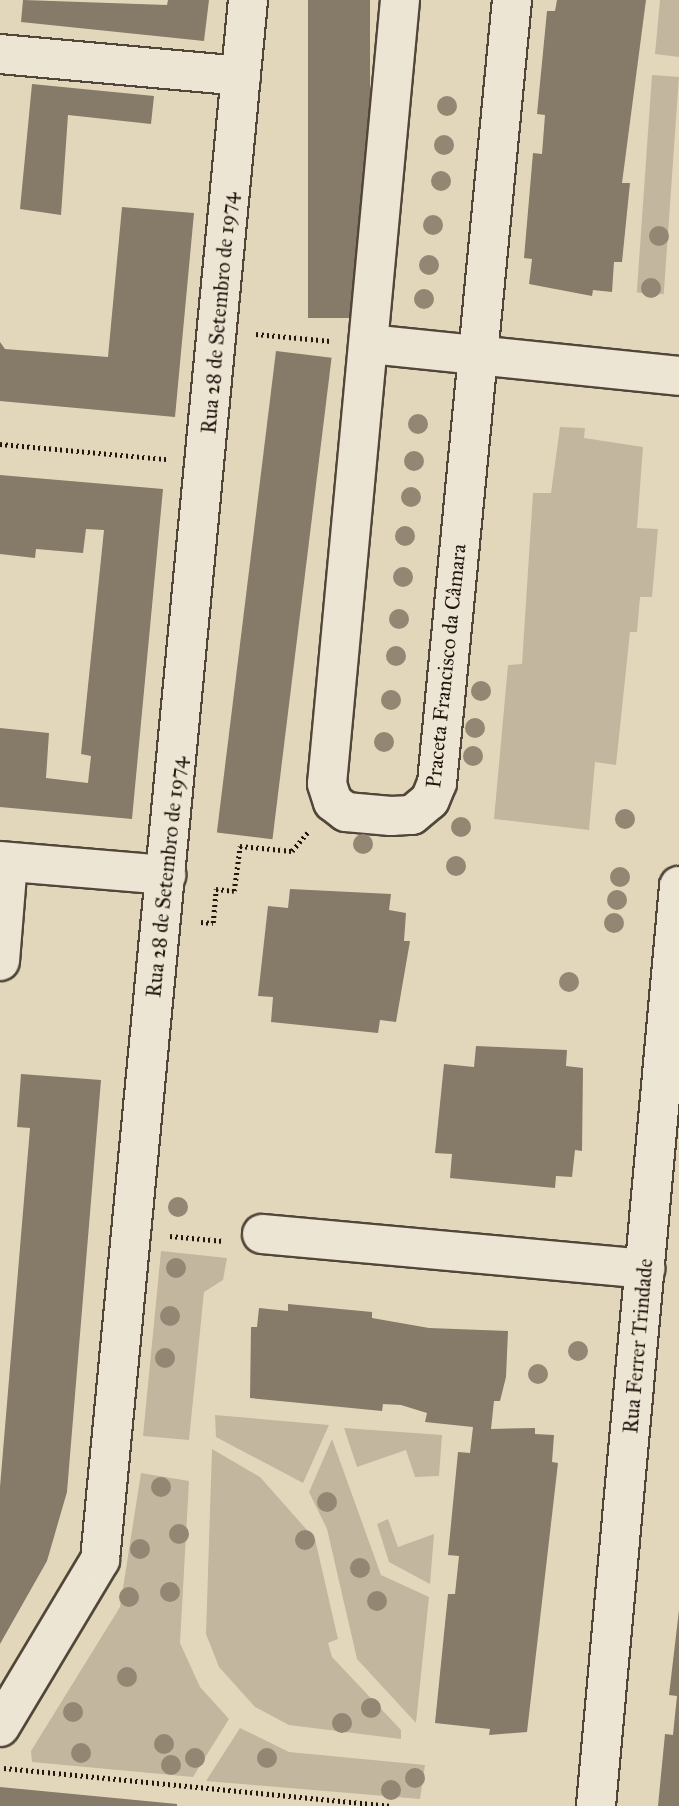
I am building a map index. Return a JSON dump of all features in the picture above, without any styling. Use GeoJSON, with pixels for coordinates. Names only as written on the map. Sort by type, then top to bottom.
{"type":"FeatureCollection","features":[{"type":"Feature","properties":{"kind":"street","name":"Rua 28 de Setembro de 1974"},"geometry":{"type":"LineString","coordinates":[[0,1727],[100,1560],[248,0]]}},
{"type":"Feature","properties":{"kind":"street","name":"Praceta Francisco da Câmara"},"geometry":{"type":"LineString","coordinates":[[400,0],[327,784],[333,802],[357,815],[412,815],[430,800],[437,783],[512,0]]}},
{"type":"Feature","properties":{"kind":"street"},"geometry":{"type":"LineString","coordinates":[[0,54],[241,76]]}},
{"type":"Feature","properties":{"kind":"street"},"geometry":{"type":"LineString","coordinates":[[370,344],[679,376]]}},
{"type":"Feature","properties":{"kind":"street"},"geometry":{"type":"LineString","coordinates":[[0,961],[4,862],[166,875]]}},
{"type":"Feature","properties":{"kind":"street","name":"Rua Ferrer Trindade"},"geometry":{"type":"LineString","coordinates":[[596,1806],[678,906]]}},
{"type":"Feature","properties":{"kind":"street"},"geometry":{"type":"LineString","coordinates":[[262,1234],[645,1269]]}},
{"type":"Feature","properties":{"kind":"path"},"geometry":{"type":"LineString","coordinates":[[217,330],[370,344]]}},
{"type":"Feature","properties":{"kind":"path"},"geometry":{"type":"LineString","coordinates":[[0,444],[205,462]]}},
{"type":"Feature","properties":{"kind":"path"},"geometry":{"type":"LineString","coordinates":[[161,918],[213,923],[216,889],[234,891],[240,846],[292,851]]}},
{"type":"Feature","properties":{"kind":"path"},"geometry":{"type":"LineString","coordinates":[[132,1232],[242,1243],[262,1234]]}},
{"type":"Feature","properties":{"kind":"path"},"geometry":{"type":"LineString","coordinates":[[0,1768],[389,1806]]}},
{"type":"Feature","properties":{"kind":"shaded area"},"geometry":{"type":"Polygon","coordinates":[[[660,0],[679,0],[679,57],[655,54],[660,0]]]}},
{"type":"Feature","properties":{"kind":"shaded area"},"geometry":{"type":"Polygon","coordinates":[[[652,75],[679,77],[664,294],[637,292],[652,75]]]}},
{"type":"Feature","properties":{"kind":"shaded area"},"geometry":{"type":"Polygon","coordinates":[[[560,427],[585,428],[584,438],[643,447],[637,528],[658,529],[652,597],[640,597],[637,632],[630,632],[616,765],[595,762],[589,830],[494,819],[508,665],[522,664],[533,493],[551,493],[560,427]]]}},
{"type":"Feature","properties":{"kind":"shaded area"},"geometry":{"type":"Polygon","coordinates":[[[161,1251],[227,1258],[223,1280],[204,1292],[189,1440],[143,1436],[161,1251]]]}},
{"type":"Feature","properties":{"kind":"shaded area"},"geometry":{"type":"Polygon","coordinates":[[[215,1415],[329,1425],[303,1483],[216,1437],[215,1415]]]}},
{"type":"Feature","properties":{"kind":"shaded area"},"geometry":{"type":"Polygon","coordinates":[[[344,1428],[442,1435],[439,1476],[415,1477],[406,1450],[357,1467],[344,1428]]]}},
{"type":"Feature","properties":{"kind":"shaded area"},"geometry":{"type":"Polygon","coordinates":[[[332,1439],[381,1575],[429,1597],[416,1723],[357,1659],[327,1529],[309,1492],[332,1439]]]}},
{"type":"Feature","properties":{"kind":"shaded area"},"geometry":{"type":"Polygon","coordinates":[[[212,1449],[260,1477],[315,1539],[338,1639],[328,1643],[332,1657],[401,1730],[401,1739],[289,1725],[255,1707],[219,1667],[206,1634],[212,1449]]]}},
{"type":"Feature","properties":{"kind":"shaded area"},"geometry":{"type":"Polygon","coordinates":[[[141,1473],[189,1481],[180,1643],[200,1687],[229,1719],[193,1777],[32,1762],[31,1751],[120,1607],[141,1473]]]}},
{"type":"Feature","properties":{"kind":"shaded area"},"geometry":{"type":"Polygon","coordinates":[[[388,1519],[398,1547],[434,1534],[430,1584],[389,1562],[377,1524],[388,1519]]]}},
{"type":"Feature","properties":{"kind":"shaded area"},"geometry":{"type":"Polygon","coordinates":[[[240,1728],[289,1752],[425,1765],[420,1799],[206,1781],[240,1728]]]}},
{"type":"Feature","properties":{"kind":"building"},"geometry":{"type":"Polygon","coordinates":[[[23,0],[167,5],[168,0],[209,0],[204,41],[21,22],[23,0]]]}},
{"type":"Feature","properties":{"kind":"building"},"geometry":{"type":"Polygon","coordinates":[[[308,0],[370,0],[370,318],[308,318],[308,0]]]}},
{"type":"Feature","properties":{"kind":"building"},"geometry":{"type":"Polygon","coordinates":[[[557,0],[646,0],[622,183],[630,183],[622,262],[614,262],[612,292],[593,290],[592,296],[529,284],[532,259],[524,258],[533,153],[542,154],[545,115],[537,114],[547,11],[555,11],[557,0]]]}},
{"type":"Feature","properties":{"kind":"building"},"geometry":{"type":"Polygon","coordinates":[[[32,84],[154,96],[151,124],[68,115],[61,215],[20,209],[32,84]]]}},
{"type":"Feature","properties":{"kind":"building"},"geometry":{"type":"Polygon","coordinates":[[[122,207],[194,213],[175,417],[0,401],[0,342],[5,349],[108,357],[122,207]]]}},
{"type":"Feature","properties":{"kind":"building"},"geometry":{"type":"Polygon","coordinates":[[[276,351],[332,358],[272,839],[217,832],[276,351]]]}},
{"type":"Feature","properties":{"kind":"building"},"geometry":{"type":"Polygon","coordinates":[[[0,475],[163,489],[132,819],[0,807],[0,728],[49,733],[46,778],[88,783],[91,756],[81,754],[104,530],[86,529],[83,553],[36,549],[35,558],[0,554],[0,475]]]}},
{"type":"Feature","properties":{"kind":"building"},"geometry":{"type":"Polygon","coordinates":[[[290,889],[391,894],[389,910],[406,913],[404,941],[410,941],[396,1022],[380,1020],[378,1033],[271,1022],[273,997],[258,996],[268,906],[288,908],[290,889]]]}},
{"type":"Feature","properties":{"kind":"building"},"geometry":{"type":"Polygon","coordinates":[[[476,1046],[567,1050],[566,1066],[583,1068],[582,1151],[575,1150],[572,1177],[556,1176],[555,1188],[450,1178],[452,1154],[435,1153],[444,1064],[474,1067],[476,1046]]]}},
{"type":"Feature","properties":{"kind":"building"},"geometry":{"type":"Polygon","coordinates":[[[21,1074],[101,1080],[67,1492],[47,1561],[0,1644],[0,1487],[30,1128],[17,1127],[21,1074]]]}},
{"type":"Feature","properties":{"kind":"building"},"geometry":{"type":"Polygon","coordinates":[[[288,1304],[372,1312],[372,1318],[429,1328],[508,1331],[506,1377],[500,1401],[494,1401],[491,1429],[535,1428],[535,1434],[554,1435],[552,1462],[558,1463],[527,1732],[489,1735],[490,1729],[435,1723],[448,1594],[455,1594],[459,1556],[448,1555],[458,1452],[470,1453],[473,1427],[425,1422],[427,1413],[401,1405],[383,1404],[382,1411],[250,1398],[251,1327],[257,1327],[259,1308],[288,1311],[288,1304]]]}},
{"type":"Feature","properties":{"kind":"building"},"geometry":{"type":"Polygon","coordinates":[[[679,1610],[679,1806],[658,1806],[665,1734],[673,1735],[677,1696],[669,1695],[679,1610]]]}},
{"type":"Feature","properties":{"kind":"building"},"geometry":{"type":"Polygon","coordinates":[[[0,1787],[177,1804],[177,1806],[0,1806],[0,1787]]]}}]}
